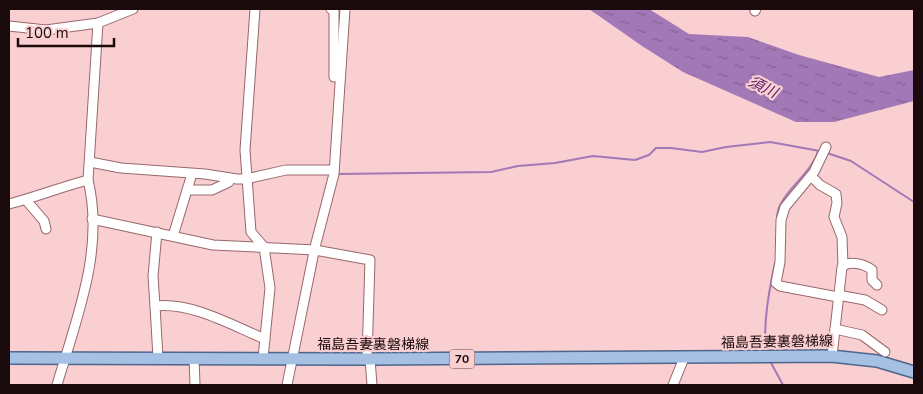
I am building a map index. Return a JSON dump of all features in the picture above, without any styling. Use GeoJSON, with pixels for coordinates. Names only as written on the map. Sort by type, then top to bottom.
{"type":"FeatureCollection","features":[{"type":"Feature","properties":{"kind":"main road","name":"福島吾妻裏磐梯線"},"geometry":{"type":"LineString","coordinates":[[9,358],[368,359],[832,356],[877,361],[914,372]]}},
{"type":"Feature","properties":{"kind":"street"},"geometry":{"type":"LineString","coordinates":[[9,26],[46,30],[98,23],[133,9]]}},
{"type":"Feature","properties":{"kind":"street"},"geometry":{"type":"LineString","coordinates":[[255,9],[245,150],[251,232],[264,247],[270,288],[263,358]]}},
{"type":"Feature","properties":{"kind":"street"},"geometry":{"type":"LineString","coordinates":[[331,9],[334,11],[334,79],[339,87]]}},
{"type":"Feature","properties":{"kind":"street"},"geometry":{"type":"LineString","coordinates":[[287,385],[334,170],[345,9]]}},
{"type":"Feature","properties":{"kind":"street"},"geometry":{"type":"LineString","coordinates":[[57,385],[76,326],[90,265],[92,197],[88,180],[98,23]]}},
{"type":"Feature","properties":{"kind":"street"},"geometry":{"type":"LineString","coordinates":[[826,147],[811,176],[788,201],[782,214],[780,262],[776,284],[865,300],[882,310]]}},
{"type":"Feature","properties":{"kind":"street"},"geometry":{"type":"LineString","coordinates":[[90,162],[121,168],[246,179],[286,170],[334,170]]}},
{"type":"Feature","properties":{"kind":"street"},"geometry":{"type":"LineString","coordinates":[[173,236],[191,176]]}},
{"type":"Feature","properties":{"kind":"street"},"geometry":{"type":"LineString","coordinates":[[811,176],[820,185],[836,194],[837,203],[834,217],[842,237],[843,266],[840,274],[832,356]]}},
{"type":"Feature","properties":{"kind":"street"},"geometry":{"type":"LineString","coordinates":[[9,204],[26,200],[62,186],[88,180]]}},
{"type":"Feature","properties":{"kind":"street"},"geometry":{"type":"LineString","coordinates":[[187,190],[212,190],[229,182]]}},
{"type":"Feature","properties":{"kind":"street"},"geometry":{"type":"LineString","coordinates":[[26,200],[44,222],[46,229]]}},
{"type":"Feature","properties":{"kind":"street"},"geometry":{"type":"LineString","coordinates":[[92,219],[213,244],[315,250],[370,260],[368,359],[372,385]]}},
{"type":"Feature","properties":{"kind":"street"},"geometry":{"type":"LineString","coordinates":[[157,232],[153,276],[158,358]]}},
{"type":"Feature","properties":{"kind":"street"},"geometry":{"type":"LineString","coordinates":[[843,266],[848,264],[867,266],[872,270],[872,280],[877,285]]}},
{"type":"Feature","properties":{"kind":"street"},"geometry":{"type":"LineString","coordinates":[[155,306],[169,304],[185,308],[264,339]]}},
{"type":"Feature","properties":{"kind":"street"},"geometry":{"type":"LineString","coordinates":[[835,329],[862,335],[885,352]]}},
{"type":"Feature","properties":{"kind":"street"},"geometry":{"type":"LineString","coordinates":[[194,358],[195,385]]}},
{"type":"Feature","properties":{"kind":"street"},"geometry":{"type":"LineString","coordinates":[[673,385],[684,358]]}},
{"type":"Feature","properties":{"kind":"water","name":"須川"},"geometry":{"type":"Polygon","coordinates":[[[589,9],[649,9],[689,34],[748,37],[799,55],[879,77],[914,70],[914,101],[834,122],[796,122],[683,72],[589,9]]]}},
{"type":"Feature","properties":{"kind":"waterway"},"geometry":{"type":"LineString","coordinates":[[338,174],[491,172],[518,166],[555,163],[593,156],[635,160],[649,155],[656,148],[702,152],[770,142],[820,151]]}},
{"type":"Feature","properties":{"kind":"waterway"},"geometry":{"type":"LineString","coordinates":[[777,218],[778,209],[782,201],[809,169],[818,151]]}},
{"type":"Feature","properties":{"kind":"waterway"},"geometry":{"type":"LineString","coordinates":[[827,153],[851,161],[914,202]]}},
{"type":"Feature","properties":{"kind":"waterway"},"geometry":{"type":"LineString","coordinates":[[766,352],[766,318],[775,263]]}},
{"type":"Feature","properties":{"kind":"waterway"},"geometry":{"type":"LineString","coordinates":[[770,361],[783,385]]}}]}
